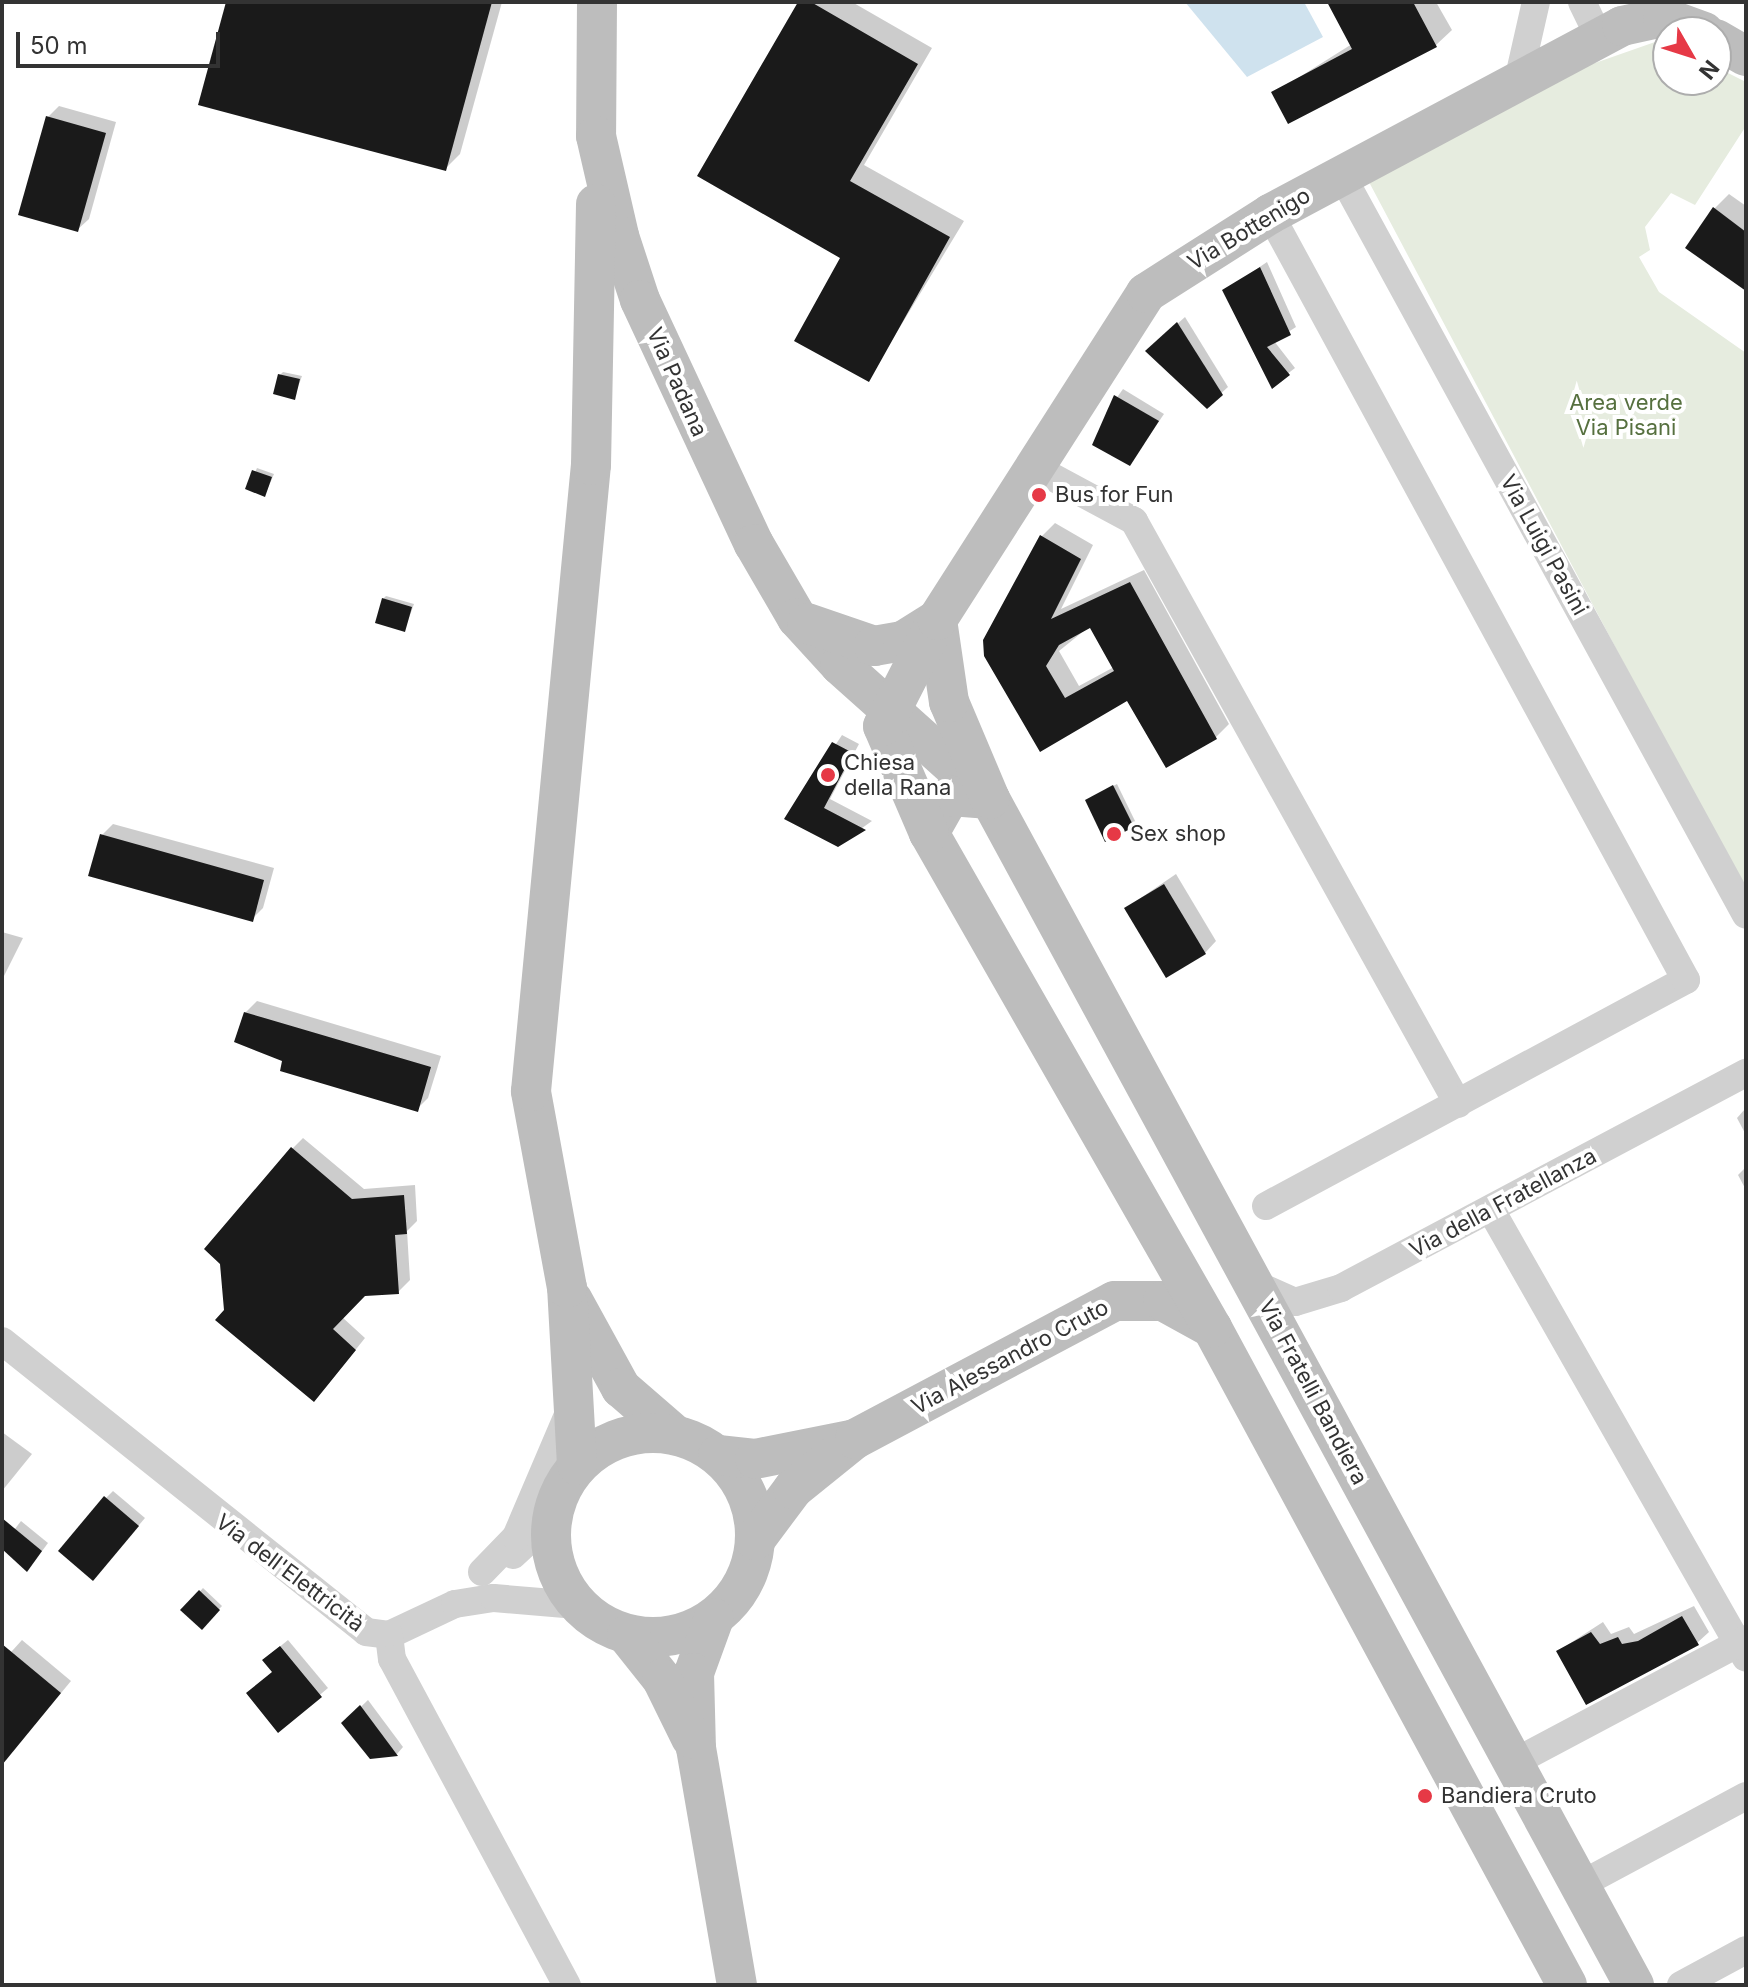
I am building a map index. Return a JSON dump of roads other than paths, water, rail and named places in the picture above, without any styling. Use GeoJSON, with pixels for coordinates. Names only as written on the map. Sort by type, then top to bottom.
{"type":"FeatureCollection","features":[{"type":"Feature","properties":{"kind":"main road","name":"Via Padana"},"geometry":{"type":"LineString","coordinates":[[597,2],[596,136],[640,300],[708,453],[797,618],[889,708]]}},
{"type":"Feature","properties":{"kind":"main road","name":"Via Bottenigo"},"geometry":{"type":"LineString","coordinates":[[937,620],[1032,466],[1146,293],[1270,214],[1341,174],[1654,10]]}},
{"type":"Feature","properties":{"kind":"main road"},"geometry":{"type":"LineString","coordinates":[[596,136],[591,465],[531,1091],[567,1288],[574,1393],[577,1465],[552,1519],[556,1564],[577,1605],[627,1635],[662,1679],[696,1748]]}},
{"type":"Feature","properties":{"kind":"main road"},"geometry":{"type":"LineString","coordinates":[[797,618],[874,646],[903,641],[937,620]]}},
{"type":"Feature","properties":{"kind":"main road"},"geometry":{"type":"LineString","coordinates":[[937,620],[889,708],[885,741],[929,833],[1212,1328],[1567,1985]]}},
{"type":"Feature","properties":{"kind":"main road","name":"Via Fratelli Bandiera"},"geometry":{"type":"LineString","coordinates":[[937,620],[949,702],[990,799],[1634,1985]]}},
{"type":"Feature","properties":{"kind":"main road","name":"Via Fratelli Bandiera"},"geometry":{"type":"LineString","coordinates":[[889,708],[990,799]]}},
{"type":"Feature","properties":{"kind":"main road"},"geometry":{"type":"LineString","coordinates":[[929,833],[950,796],[990,799]]}},
{"type":"Feature","properties":{"kind":"main road"},"geometry":{"type":"LineString","coordinates":[[1115,1301],[1154,1264],[1163,1242]]}},
{"type":"Feature","properties":{"kind":"main road"},"geometry":{"type":"LineString","coordinates":[[567,1288],[621,1388],[674,1434],[718,1455],[746,1493],[755,1540],[749,1570],[714,1618],[694,1673],[696,1748],[737,1985]]}},
{"type":"Feature","properties":{"kind":"main road","name":"Via Alessandro Cruto"},"geometry":{"type":"LineString","coordinates":[[755,1540],[793,1489],[855,1439],[1115,1301],[1163,1301],[1212,1328]]}},
{"type":"Feature","properties":{"kind":"main road"},"geometry":{"type":"LineString","coordinates":[[577,1465],[606,1443],[639,1433],[674,1434]]}},
{"type":"Feature","properties":{"kind":"main road","name":"Via Alessandro Cruto"},"geometry":{"type":"LineString","coordinates":[[718,1455],[755,1459],[855,1439]]}},
{"type":"Feature","properties":{"kind":"main road"},"geometry":{"type":"LineString","coordinates":[[627,1635],[687,1632],[714,1618]]}},
{"type":"Feature","properties":{"kind":"street"},"geometry":{"type":"LineString","coordinates":[[1518,81],[1536,2]]}},
{"type":"Feature","properties":{"kind":"street"},"geometry":{"type":"LineString","coordinates":[[1582,2],[1599,37]]}},
{"type":"Feature","properties":{"kind":"street","name":"Via Luigi Pasini"},"geometry":{"type":"LineString","coordinates":[[1341,174],[1746,915]]}},
{"type":"Feature","properties":{"kind":"street"},"geometry":{"type":"LineString","coordinates":[[1266,1206],[1686,980],[1270,214]]}},
{"type":"Feature","properties":{"kind":"street"},"geometry":{"type":"LineString","coordinates":[[1032,466],[1134,521],[1458,1104]]}},
{"type":"Feature","properties":{"kind":"street","name":"Via della Fratellanza"},"geometry":{"type":"LineString","coordinates":[[1255,1284],[1295,1302],[1314,1299],[1491,1210],[1746,1073]]}},
{"type":"Feature","properties":{"kind":"street"},"geometry":{"type":"LineString","coordinates":[[1491,1210],[1743,1647],[1513,1763]]}},
{"type":"Feature","properties":{"kind":"street","name":"Via dell'Elettricità"},"geometry":{"type":"LineString","coordinates":[[2,1341],[300,1585],[356,1627],[389,1635],[392,1659],[567,1985]]}},
{"type":"Feature","properties":{"kind":"street"},"geometry":{"type":"LineString","coordinates":[[455,1604],[529,1511],[574,1393]]}},
{"type":"Feature","properties":{"kind":"street"},"geometry":{"type":"LineString","coordinates":[[482,1572],[525,1548],[552,1519]]}},
{"type":"Feature","properties":{"kind":"street"},"geometry":{"type":"LineString","coordinates":[[389,1635],[455,1604],[530,1596],[577,1605]]}},
{"type":"Feature","properties":{"kind":"street"},"geometry":{"type":"LineString","coordinates":[[1580,1885],[1746,1796]]}},
{"type":"Feature","properties":{"kind":"street"},"geometry":{"type":"LineString","coordinates":[[1681,1985],[1746,1950]]}},
{"type":"Feature","properties":{"kind":"water"},"geometry":{"type":"Polygon","coordinates":[[[1185,2],[1304,2],[1323,37],[1247,77],[1185,2]]]}},
{"type":"Feature","properties":{"kind":"place","name":"Bus for Fun"},"geometry":{"type":"Point","coordinates":[1039,495]}},
{"type":"Feature","properties":{"kind":"place","name":"Chiesa della Rana"},"geometry":{"type":"Point","coordinates":[828,775]}},
{"type":"Feature","properties":{"kind":"place","name":"Sex shop"},"geometry":{"type":"Point","coordinates":[1114,834]}},
{"type":"Feature","properties":{"kind":"place","name":"Bandiera Cruto"},"geometry":{"type":"Point","coordinates":[1425,1796]}},
{"type":"Feature","properties":{"kind":"park label","name":"Area verde Via Pisani"},"geometry":{"type":"Point","coordinates":[1626,414]}}]}
